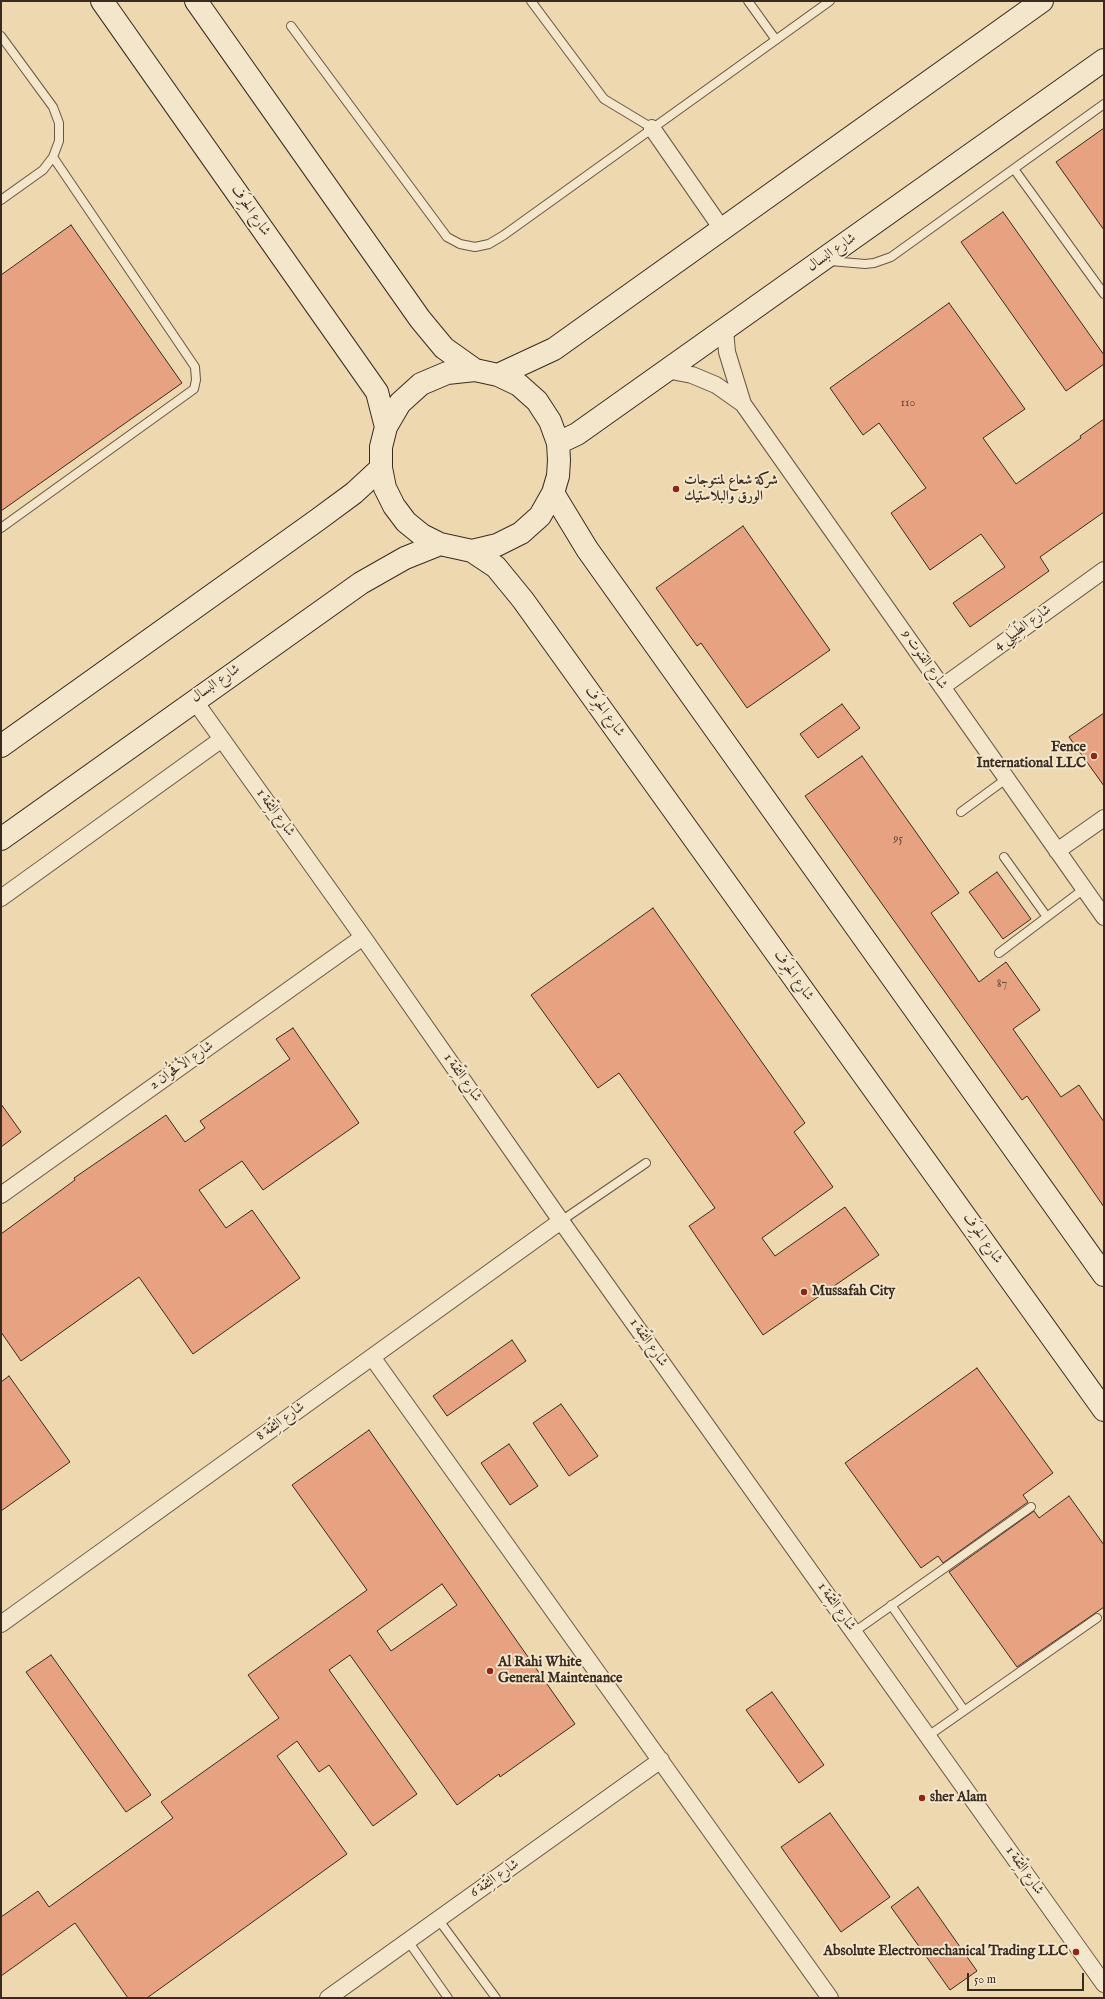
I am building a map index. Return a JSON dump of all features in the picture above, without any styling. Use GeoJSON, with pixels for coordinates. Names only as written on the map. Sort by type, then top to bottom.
{"type":"FeatureCollection","features":[{"type":"Feature","properties":{"kind":"street","name":"شارع الحِرَف"},"geometry":{"type":"LineString","coordinates":[[102,1],[370,381],[377,392],[386,427]]}},
{"type":"Feature","properties":{"kind":"street"},"geometry":{"type":"LineString","coordinates":[[196,1],[420,318],[444,348],[475,370]]}},
{"type":"Feature","properties":{"kind":"street"},"geometry":{"type":"LineString","coordinates":[[498,375],[554,349],[1042,1]]}},
{"type":"Feature","properties":{"kind":"street","name":"شارع البسال"},"geometry":{"type":"LineString","coordinates":[[558,443],[577,434],[1104,60]]}},
{"type":"Feature","properties":{"kind":"street"},"geometry":{"type":"LineString","coordinates":[[652,128],[722,229]]}},
{"type":"Feature","properties":{"kind":"street","name":"شارع القنوت 9"},"geometry":{"type":"LineString","coordinates":[[725,330],[727,352],[743,404],[1104,917]]}},
{"type":"Feature","properties":{"kind":"street"},"geometry":{"type":"LineString","coordinates":[[475,370],[498,375],[519,385],[537,401],[550,421],[558,443],[559,460],[554,493],[540,516],[521,534],[497,545],[472,551],[440,544],[422,535],[406,522],[394,506],[385,488],[381,468],[381,447],[386,427],[400,403],[421,384],[447,373],[475,370]]}},
{"type":"Feature","properties":{"kind":"street","name":"شارع القنوت 9"},"geometry":{"type":"LineString","coordinates":[[666,370],[692,375],[716,385],[743,404]]}},
{"type":"Feature","properties":{"kind":"street"},"geometry":{"type":"LineString","coordinates":[[1,746],[316,521],[354,493],[381,468]]}},
{"type":"Feature","properties":{"kind":"street"},"geometry":{"type":"LineString","coordinates":[[554,493],[587,549],[1104,1275]]}},
{"type":"Feature","properties":{"kind":"street","name":"شارع البسال"},"geometry":{"type":"LineString","coordinates":[[1,839],[194,700],[361,583],[405,558],[440,544]]}},
{"type":"Feature","properties":{"kind":"street","name":"شارع الحِرَف"},"geometry":{"type":"LineString","coordinates":[[472,551],[496,567],[523,600],[1104,1410]]}},
{"type":"Feature","properties":{"kind":"street","name":"شارع الطِّبَيلِي 4"},"geometry":{"type":"LineString","coordinates":[[942,687],[1104,570]]}},
{"type":"Feature","properties":{"kind":"street","name":"شارع الثِّقة 1"},"geometry":{"type":"LineString","coordinates":[[194,700],[363,937],[561,1221],[1103,1982]]}},
{"type":"Feature","properties":{"kind":"street"},"geometry":{"type":"LineString","coordinates":[[1,898],[222,739]]}},
{"type":"Feature","properties":{"kind":"street"},"geometry":{"type":"LineString","coordinates":[[1057,851],[1104,818]]}},
{"type":"Feature","properties":{"kind":"street","name":"شارع الأقحُوان 2"},"geometry":{"type":"LineString","coordinates":[[1,1195],[363,937]]}},
{"type":"Feature","properties":{"kind":"street","name":"شارع الثِّقة 8"},"geometry":{"type":"LineString","coordinates":[[1,1624],[561,1221]]}},
{"type":"Feature","properties":{"kind":"street"},"geometry":{"type":"LineString","coordinates":[[372,1357],[662,1760],[830,1998]]}},
{"type":"Feature","properties":{"kind":"street","name":"شارع الثِّقة 6"},"geometry":{"type":"LineString","coordinates":[[328,1998],[662,1760]]}},
{"type":"Feature","properties":{"kind":"lane"},"geometry":{"type":"LineString","coordinates":[[531,1],[604,99],[652,128]]}},
{"type":"Feature","properties":{"kind":"lane"},"geometry":{"type":"LineString","coordinates":[[748,1],[776,40]]}},
{"type":"Feature","properties":{"kind":"lane"},"geometry":{"type":"LineString","coordinates":[[291,26],[447,237],[460,244],[475,247],[489,244],[504,235],[830,1]]}},
{"type":"Feature","properties":{"kind":"lane"},"geometry":{"type":"LineString","coordinates":[[1,36],[53,107],[59,123],[59,141],[53,157],[43,170],[1,200]]}},
{"type":"Feature","properties":{"kind":"lane"},"geometry":{"type":"LineString","coordinates":[[823,260],[865,264],[874,263],[891,257],[1104,104]]}},
{"type":"Feature","properties":{"kind":"lane"},"geometry":{"type":"LineString","coordinates":[[1,528],[194,389],[196,380],[195,367],[53,157]]}},
{"type":"Feature","properties":{"kind":"lane"},"geometry":{"type":"LineString","coordinates":[[1014,169],[1104,294]]}},
{"type":"Feature","properties":{"kind":"lane"},"geometry":{"type":"LineString","coordinates":[[960,812],[1006,779]]}},
{"type":"Feature","properties":{"kind":"lane"},"geometry":{"type":"LineString","coordinates":[[1004,857],[1047,917]]}},
{"type":"Feature","properties":{"kind":"lane"},"geometry":{"type":"LineString","coordinates":[[999,953],[1084,889]]}},
{"type":"Feature","properties":{"kind":"lane"},"geometry":{"type":"LineString","coordinates":[[561,1221],[646,1163]]}},
{"type":"Feature","properties":{"kind":"lane"},"geometry":{"type":"LineString","coordinates":[[854,1632],[1031,1507]]}},
{"type":"Feature","properties":{"kind":"lane"},"geometry":{"type":"LineString","coordinates":[[891,1605],[964,1710]]}},
{"type":"Feature","properties":{"kind":"lane"},"geometry":{"type":"LineString","coordinates":[[928,1736],[1097,1618]]}},
{"type":"Feature","properties":{"kind":"lane"},"geometry":{"type":"LineString","coordinates":[[438,1919],[496,1998]]}},
{"type":"Feature","properties":{"kind":"lane"},"geometry":{"type":"LineString","coordinates":[[408,1941],[448,1998]]}},
{"type":"Feature","properties":{"kind":"building"},"geometry":{"type":"Polygon","coordinates":[[[1104,128],[1104,230],[1056,162],[1104,128]]]}},
{"type":"Feature","properties":{"kind":"building"},"geometry":{"type":"Polygon","coordinates":[[[1003,212],[1104,355],[1104,364],[1066,391],[961,242],[1003,212]]]}},
{"type":"Feature","properties":{"kind":"building"},"geometry":{"type":"Polygon","coordinates":[[[71,225],[182,383],[1,511],[1,275],[71,225]]]}},
{"type":"Feature","properties":{"kind":"building"},"geometry":{"type":"Polygon","coordinates":[[[949,303],[1025,409],[983,438],[1016,484],[1081,438],[1080,436],[1104,419],[1104,512],[1040,557],[1049,571],[970,627],[953,603],[1005,567],[981,534],[930,570],[891,513],[926,488],[879,423],[863,435],[830,388],[949,303]]]}},
{"type":"Feature","properties":{"kind":"building"},"geometry":{"type":"Polygon","coordinates":[[[743,526],[830,650],[747,708],[701,643],[697,646],[656,588],[743,526]]]}},
{"type":"Feature","properties":{"kind":"building"},"geometry":{"type":"Polygon","coordinates":[[[842,704],[860,728],[818,758],[800,734],[842,704]]]}},
{"type":"Feature","properties":{"kind":"building","name":"Fence International LLC"},"geometry":{"type":"Polygon","coordinates":[[[1104,713],[1104,786],[1069,737],[1104,713]]]}},
{"type":"Feature","properties":{"kind":"building"},"geometry":{"type":"Polygon","coordinates":[[[862,756],[959,893],[931,913],[979,982],[1006,962],[1040,1010],[1013,1029],[1061,1097],[1079,1085],[1104,1122],[1104,1207],[1027,1096],[1022,1100],[805,796],[862,756]]]}},
{"type":"Feature","properties":{"kind":"building"},"geometry":{"type":"Polygon","coordinates":[[[997,872],[1031,919],[1003,939],[969,892],[997,872]]]}},
{"type":"Feature","properties":{"kind":"building"},"geometry":{"type":"Polygon","coordinates":[[[653,908],[805,1123],[794,1132],[833,1187],[762,1238],[775,1256],[845,1207],[879,1255],[763,1335],[689,1226],[715,1208],[619,1073],[598,1088],[531,995],[653,908]]]}},
{"type":"Feature","properties":{"kind":"building"},"geometry":{"type":"Polygon","coordinates":[[[293,1028],[359,1123],[263,1190],[242,1161],[199,1190],[226,1228],[252,1210],[300,1278],[193,1354],[139,1277],[21,1361],[1,1332],[1,1234],[75,1180],[74,1178],[166,1115],[185,1142],[205,1128],[200,1121],[290,1059],[276,1039],[293,1028]]]}},
{"type":"Feature","properties":{"kind":"building"},"geometry":{"type":"Polygon","coordinates":[[[1,1104],[21,1132],[1,1147],[1,1104]]]}},
{"type":"Feature","properties":{"kind":"building"},"geometry":{"type":"Polygon","coordinates":[[[512,1340],[526,1361],[447,1416],[433,1396],[512,1340]]]}},
{"type":"Feature","properties":{"kind":"building"},"geometry":{"type":"Polygon","coordinates":[[[977,1368],[1053,1473],[1023,1495],[1028,1502],[943,1563],[938,1556],[921,1568],[845,1463],[977,1368]]]}},
{"type":"Feature","properties":{"kind":"building"},"geometry":{"type":"Polygon","coordinates":[[[9,1376],[70,1462],[1,1511],[1,1382],[9,1376]]]}},
{"type":"Feature","properties":{"kind":"building"},"geometry":{"type":"Polygon","coordinates":[[[561,1404],[598,1456],[569,1476],[533,1423],[561,1404]]]}},
{"type":"Feature","properties":{"kind":"building"},"geometry":{"type":"Polygon","coordinates":[[[369,1430],[575,1724],[500,1777],[499,1774],[457,1805],[350,1655],[329,1670],[417,1794],[373,1826],[329,1765],[319,1772],[297,1741],[277,1756],[347,1854],[147,1998],[128,1998],[75,1923],[1,1976],[1,1917],[38,1891],[49,1907],[173,1818],[161,1802],[279,1718],[248,1675],[367,1590],[292,1485],[369,1430]],[[442,1584],[377,1631],[391,1651],[457,1605],[442,1584]]]}},
{"type":"Feature","properties":{"kind":"building"},"geometry":{"type":"Polygon","coordinates":[[[509,1444],[538,1486],[510,1505],[481,1463],[509,1444]]]}},
{"type":"Feature","properties":{"kind":"building"},"geometry":{"type":"Polygon","coordinates":[[[1069,1496],[1104,1545],[1104,1607],[1017,1667],[949,1572],[1034,1511],[1039,1518],[1069,1496]]]}},
{"type":"Feature","properties":{"kind":"building"},"geometry":{"type":"Polygon","coordinates":[[[51,1655],[151,1795],[126,1812],[26,1672],[51,1655]]]}},
{"type":"Feature","properties":{"kind":"building"},"geometry":{"type":"Polygon","coordinates":[[[772,1692],[824,1765],[799,1783],[746,1710],[772,1692]]]}},
{"type":"Feature","properties":{"kind":"building"},"geometry":{"type":"Polygon","coordinates":[[[830,1813],[890,1897],[841,1932],[781,1847],[830,1813]]]}},
{"type":"Feature","properties":{"kind":"building"},"geometry":{"type":"Polygon","coordinates":[[[918,1887],[977,1971],[950,1990],[891,1907],[918,1887]]]}},
{"type":"Feature","properties":{"kind":"place","name":"شركة شعاع لمنتوجات الورق والبلاستيك"},"geometry":{"type":"Point","coordinates":[676,489]}},
{"type":"Feature","properties":{"kind":"place","name":"Fence International LLC"},"geometry":{"type":"Point","coordinates":[1094,756]}},
{"type":"Feature","properties":{"kind":"place","name":"Mussafah City"},"geometry":{"type":"Point","coordinates":[804,1292]}},
{"type":"Feature","properties":{"kind":"place","name":"Al Rahi White General Maintenance"},"geometry":{"type":"Point","coordinates":[490,1671]}},
{"type":"Feature","properties":{"kind":"place","name":"sher Alam"},"geometry":{"type":"Point","coordinates":[922,1798]}},
{"type":"Feature","properties":{"kind":"place","name":"Absolute Electromechanical Trading LLC"},"geometry":{"type":"Point","coordinates":[1076,1952]}}]}
